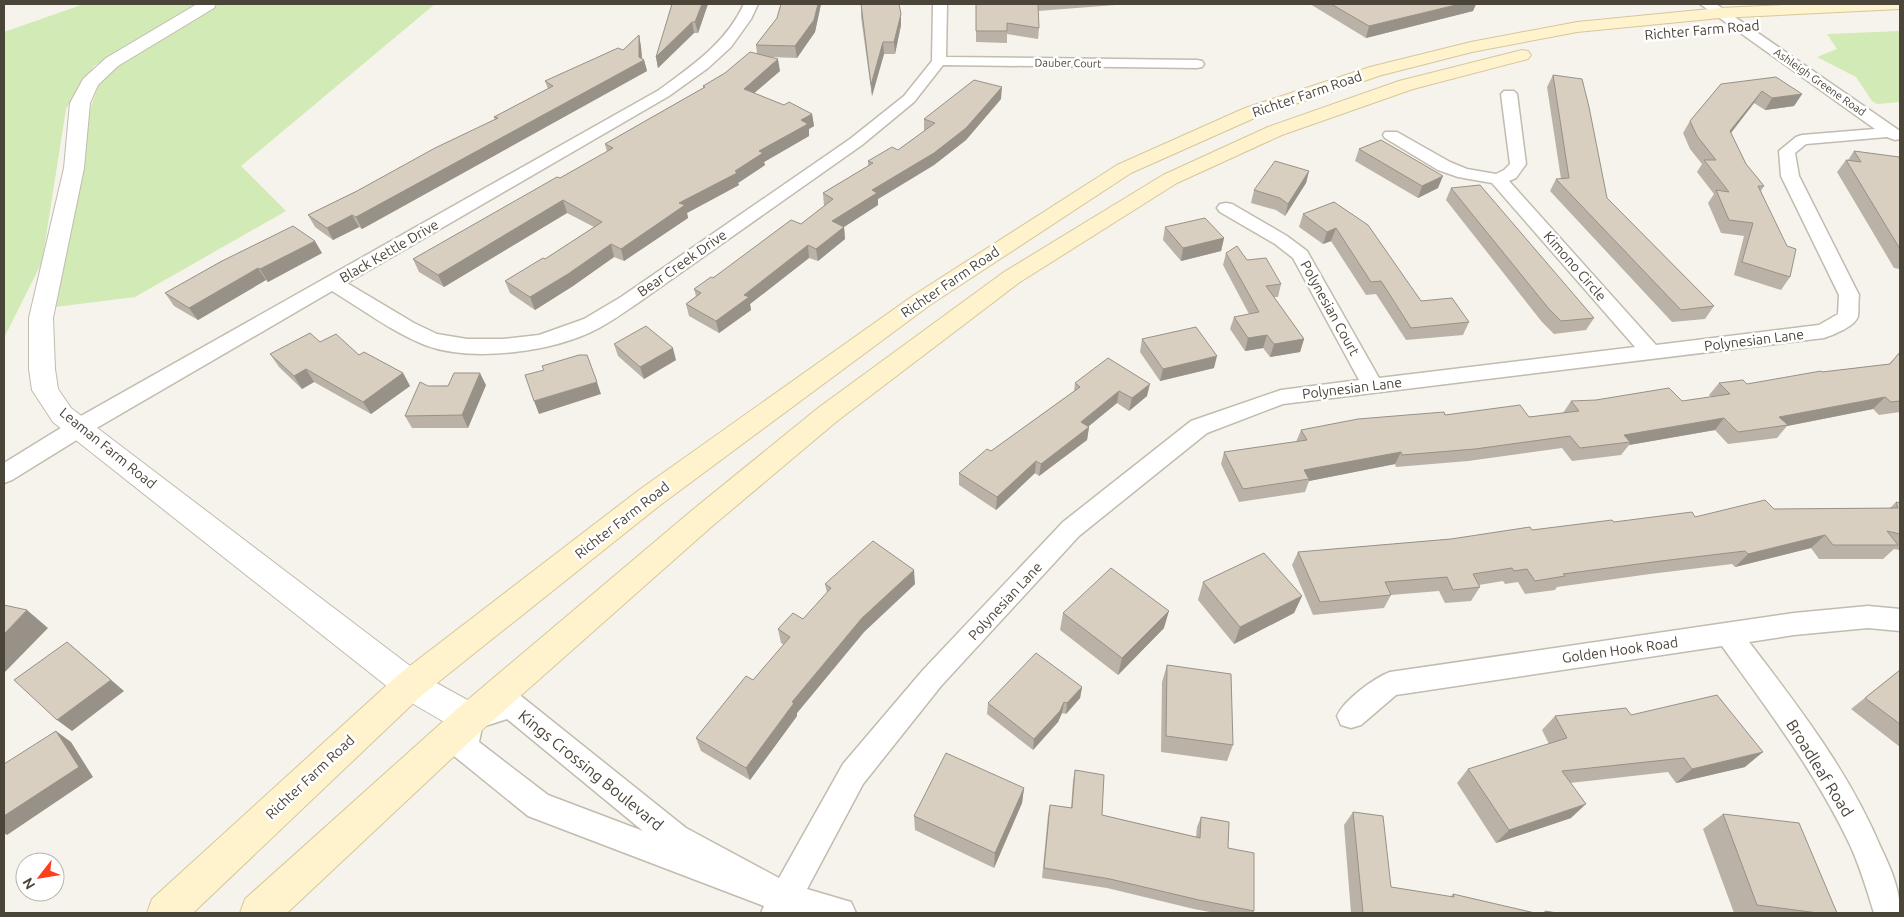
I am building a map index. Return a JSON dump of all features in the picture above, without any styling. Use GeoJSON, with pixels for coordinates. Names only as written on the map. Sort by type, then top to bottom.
{"type":"FeatureCollection","features":[{"type":"Feature","properties":{"kind":"main road","name":"Richter Farm Road"},"geometry":{"type":"LineString","coordinates":[[166,913],[410,685],[649,498],[922,300],[1124,169],[1252,112],[1376,71],[1471,47],[1577,27],[1722,14],[1900,4]]}},
{"type":"Feature","properties":{"kind":"main road","name":"Richter Farm Road"},"geometry":{"type":"LineString","coordinates":[[259,913],[470,720],[693,526],[827,415],[1012,277],[1170,179],[1275,131],[1406,85],[1506,58],[1722,14],[1900,18]]}},
{"type":"Feature","properties":{"kind":"street","name":"Leaman Farm Road"},"geometry":{"type":"LineString","coordinates":[[208,4],[112,62],[90,83],[80,103],[74,168],[41,318],[42,369],[45,390],[62,415],[410,685],[470,720]]}},
{"type":"Feature","properties":{"kind":"street","name":"Black Kettle Drive"},"geometry":{"type":"LineString","coordinates":[[4,474],[80,428],[664,93],[704,64],[732,38],[751,4]]}},
{"type":"Feature","properties":{"kind":"street"},"geometry":{"type":"LineString","coordinates":[[939,61],[940,4]]}},
{"type":"Feature","properties":{"kind":"street","name":"Ashleigh Greene Road"},"geometry":{"type":"LineString","coordinates":[[1722,14],[1896,135]]}},
{"type":"Feature","properties":{"kind":"street","name":"Bear Creek Drive"},"geometry":{"type":"LineString","coordinates":[[333,284],[407,328],[432,340],[467,346],[503,346],[542,342],[591,324],[628,301],[856,142],[909,99],[939,61]]}},
{"type":"Feature","properties":{"kind":"street","name":"Dauber Court"},"geometry":{"type":"LineString","coordinates":[[939,61],[1197,64]]}},
{"type":"Feature","properties":{"kind":"street"},"geometry":{"type":"LineString","coordinates":[[1391,135],[1444,166],[1464,173],[1498,179],[1510,174],[1518,164],[1509,94]]}},
{"type":"Feature","properties":{"kind":"street","name":"Polynesian Lane"},"geometry":{"type":"LineString","coordinates":[[782,906],[854,774],[932,678],[1071,530],[1200,427],[1281,397],[1824,331],[1848,317],[1849,295],[1790,176],[1787,151],[1802,140],[1896,135]]}},
{"type":"Feature","properties":{"kind":"street","name":"Kimono Circle"},"geometry":{"type":"LineString","coordinates":[[1498,179],[1651,352]]}},
{"type":"Feature","properties":{"kind":"street","name":"Polynesian Court"},"geometry":{"type":"LineString","coordinates":[[1226,208],[1282,240],[1300,255],[1373,386]]}},
{"type":"Feature","properties":{"kind":"street","name":"Golden Hook Road"},"geometry":{"type":"LineString","coordinates":[[1351,716],[1390,684],[1794,624],[1868,617],[1900,620]]}},
{"type":"Feature","properties":{"kind":"street","name":"Broadleaf Road"},"geometry":{"type":"LineString","coordinates":[[1728,634],[1796,727],[1843,798],[1881,879],[1890,913]]}},
{"type":"Feature","properties":{"kind":"street","name":"Kings Crossing Boulevard"},"geometry":{"type":"LineString","coordinates":[[782,906],[675,838],[511,705],[470,720],[464,747],[538,806],[782,906],[840,913]]}},
{"type":"Feature","properties":{"kind":"green space"},"geometry":{"type":"Polygon","coordinates":[[[84,4],[198,4],[94,66],[66,109],[42,262],[4,338],[4,32],[84,4]]]}},
{"type":"Feature","properties":{"kind":"green space"},"geometry":{"type":"Polygon","coordinates":[[[216,4],[435,4],[241,166],[286,211],[135,297],[55,307],[91,106],[99,85],[117,64],[216,4]]]}},
{"type":"Feature","properties":{"kind":"green space"},"geometry":{"type":"Polygon","coordinates":[[[1900,31],[1900,102],[1877,104],[1872,101],[1856,77],[1817,57],[1837,49],[1827,34],[1900,31]]]}},
{"type":"Feature","properties":{"kind":"building"},"geometry":{"type":"Polygon","coordinates":[[[672,4],[702,4],[695,22],[692,22],[656,57],[672,4]]]}},
{"type":"Feature","properties":{"kind":"building"},"geometry":{"type":"Polygon","coordinates":[[[781,4],[818,4],[814,20],[795,46],[756,45],[777,18],[781,4]]]}},
{"type":"Feature","properties":{"kind":"building"},"geometry":{"type":"Polygon","coordinates":[[[861,4],[899,4],[901,14],[894,42],[883,42],[871,85],[861,4]]]}},
{"type":"Feature","properties":{"kind":"building"},"geometry":{"type":"Polygon","coordinates":[[[976,4],[1038,4],[1039,28],[1007,23],[1007,31],[976,31],[976,4]]]}},
{"type":"Feature","properties":{"kind":"building"},"geometry":{"type":"Polygon","coordinates":[[[1331,4],[1460,4],[1369,26],[1331,4]]]}},
{"type":"Feature","properties":{"kind":"building"},"geometry":{"type":"Polygon","coordinates":[[[639,35],[639,57],[644,60],[356,217],[352,215],[327,228],[308,215],[357,191],[435,148],[498,118],[494,117],[553,86],[545,81],[618,48],[623,50],[639,35]]]}},
{"type":"Feature","properties":{"kind":"building"},"geometry":{"type":"Polygon","coordinates":[[[750,52],[778,59],[744,89],[784,105],[789,102],[812,114],[801,120],[808,124],[759,151],[763,153],[735,171],[737,173],[679,203],[685,205],[621,249],[611,244],[568,274],[530,297],[505,281],[543,258],[545,259],[602,222],[563,200],[438,275],[413,259],[557,177],[560,178],[613,148],[605,144],[705,87],[703,86],[725,73],[750,52]]]}},
{"type":"Feature","properties":{"kind":"building"},"geometry":{"type":"Polygon","coordinates":[[[1553,75],[1582,79],[1607,198],[1714,306],[1681,310],[1556,179],[1569,178],[1553,75]]]}},
{"type":"Feature","properties":{"kind":"building"},"geometry":{"type":"Polygon","coordinates":[[[1776,77],[1802,94],[1772,98],[1762,91],[1730,131],[1746,164],[1764,186],[1758,186],[1787,246],[1796,249],[1790,277],[1742,262],[1753,223],[1729,220],[1716,190],[1729,192],[1704,160],[1716,160],[1697,136],[1690,121],[1721,84],[1776,77]]]}},
{"type":"Feature","properties":{"kind":"building"},"geometry":{"type":"Polygon","coordinates":[[[974,80],[1002,87],[966,128],[934,153],[872,190],[877,193],[832,221],[844,227],[816,249],[808,245],[744,295],[749,297],[716,321],[686,304],[701,293],[694,289],[711,277],[713,278],[791,220],[801,224],[833,199],[823,193],[873,163],[868,161],[892,147],[898,150],[935,123],[924,119],[974,80]]]}},
{"type":"Feature","properties":{"kind":"building"},"geometry":{"type":"Polygon","coordinates":[[[1381,140],[1443,176],[1422,186],[1359,149],[1381,140]]]}},
{"type":"Feature","properties":{"kind":"building"},"geometry":{"type":"Polygon","coordinates":[[[1854,151],[1899,157],[1900,159],[1900,249],[1846,160],[1861,162],[1854,151]]]}},
{"type":"Feature","properties":{"kind":"building"},"geometry":{"type":"Polygon","coordinates":[[[1275,161],[1309,171],[1288,204],[1280,198],[1254,190],[1275,161]]]}},
{"type":"Feature","properties":{"kind":"building"},"geometry":{"type":"Polygon","coordinates":[[[1480,185],[1594,318],[1561,321],[1549,309],[1451,188],[1480,185]]]}},
{"type":"Feature","properties":{"kind":"building"},"geometry":{"type":"Polygon","coordinates":[[[1334,202],[1368,225],[1421,301],[1452,298],[1469,322],[1411,328],[1381,281],[1371,282],[1336,228],[1327,232],[1303,214],[1334,202]]]}},
{"type":"Feature","properties":{"kind":"building"},"geometry":{"type":"Polygon","coordinates":[[[1205,218],[1224,238],[1183,248],[1165,227],[1205,218]]]}},
{"type":"Feature","properties":{"kind":"building"},"geometry":{"type":"Polygon","coordinates":[[[293,226],[315,241],[260,269],[258,268],[189,308],[165,293],[222,261],[293,226]]]}},
{"type":"Feature","properties":{"kind":"building"},"geometry":{"type":"Polygon","coordinates":[[[1237,246],[1247,260],[1266,258],[1281,284],[1266,286],[1304,339],[1274,344],[1267,335],[1248,338],[1234,317],[1259,312],[1226,253],[1237,246]]]}},
{"type":"Feature","properties":{"kind":"building"},"geometry":{"type":"Polygon","coordinates":[[[646,326],[673,348],[640,367],[614,344],[646,326]]]}},
{"type":"Feature","properties":{"kind":"building"},"geometry":{"type":"Polygon","coordinates":[[[1196,327],[1217,356],[1163,369],[1142,339],[1196,327]]]}},
{"type":"Feature","properties":{"kind":"building"},"geometry":{"type":"Polygon","coordinates":[[[310,333],[320,342],[336,334],[359,355],[364,352],[403,373],[363,402],[306,369],[294,376],[270,354],[310,333]]]}},
{"type":"Feature","properties":{"kind":"building"},"geometry":{"type":"Polygon","coordinates":[[[1900,352],[1900,401],[1891,402],[1885,397],[1779,417],[1788,425],[1738,432],[1724,418],[1624,435],[1630,442],[1580,448],[1570,436],[1475,449],[1402,455],[1401,452],[1304,470],[1309,479],[1243,489],[1224,452],[1307,440],[1301,430],[1358,419],[1444,412],[1445,415],[1520,405],[1529,417],[1579,411],[1571,401],[1596,400],[1669,388],[1682,401],[1730,394],[1719,383],[1743,380],[1747,384],[1821,371],[1890,364],[1900,352]]]}},
{"type":"Feature","properties":{"kind":"building"},"geometry":{"type":"Polygon","coordinates":[[[579,355],[587,355],[597,382],[534,401],[525,375],[544,370],[542,366],[579,355]]]}},
{"type":"Feature","properties":{"kind":"building"},"geometry":{"type":"Polygon","coordinates":[[[1108,358],[1150,384],[1132,398],[1119,391],[1081,422],[1089,427],[1041,464],[1036,461],[997,497],[959,473],[987,449],[991,451],[1080,387],[1075,383],[1108,358]]]}},
{"type":"Feature","properties":{"kind":"building"},"geometry":{"type":"Polygon","coordinates":[[[454,373],[480,373],[462,415],[405,416],[420,382],[428,386],[448,386],[454,373]]]}},
{"type":"Feature","properties":{"kind":"building"},"geometry":{"type":"Polygon","coordinates":[[[1765,500],[1774,509],[1898,508],[1896,502],[1900,503],[1900,534],[1887,531],[1898,545],[1833,545],[1825,535],[1748,554],[1745,551],[1661,561],[1563,574],[1565,576],[1535,581],[1527,569],[1514,571],[1512,568],[1473,574],[1480,587],[1453,590],[1447,577],[1385,582],[1391,595],[1320,602],[1298,552],[1451,539],[1530,527],[1532,530],[1692,512],[1695,517],[1765,500]]]}},
{"type":"Feature","properties":{"kind":"building"},"geometry":{"type":"Polygon","coordinates":[[[873,541],[914,570],[862,618],[792,702],[794,703],[746,768],[696,738],[746,676],[753,680],[790,637],[778,629],[793,613],[803,619],[831,588],[825,584],[873,541]]]}},
{"type":"Feature","properties":{"kind":"building"},"geometry":{"type":"Polygon","coordinates":[[[1264,553],[1302,596],[1240,627],[1203,582],[1264,553]]]}},
{"type":"Feature","properties":{"kind":"building"},"geometry":{"type":"Polygon","coordinates":[[[1111,568],[1169,611],[1122,658],[1063,613],[1111,568]]]}},
{"type":"Feature","properties":{"kind":"building"},"geometry":{"type":"Polygon","coordinates":[[[4,605],[27,610],[4,634],[4,605]]]}},
{"type":"Feature","properties":{"kind":"building"},"geometry":{"type":"Polygon","coordinates":[[[67,642],[111,680],[57,720],[14,680],[67,642]]]}},
{"type":"Feature","properties":{"kind":"building"},"geometry":{"type":"Polygon","coordinates":[[[1036,653],[1082,687],[1067,703],[1064,702],[1060,711],[1034,739],[988,703],[1036,653]]]}},
{"type":"Feature","properties":{"kind":"building"},"geometry":{"type":"Polygon","coordinates":[[[1167,665],[1231,674],[1233,745],[1166,736],[1167,665]]]}},
{"type":"Feature","properties":{"kind":"building"},"geometry":{"type":"Polygon","coordinates":[[[1900,670],[1900,724],[1865,698],[1900,670]]]}},
{"type":"Feature","properties":{"kind":"building"},"geometry":{"type":"Polygon","coordinates":[[[1717,695],[1763,752],[1692,769],[1684,758],[1562,771],[1586,804],[1509,830],[1468,769],[1567,738],[1555,716],[1626,708],[1631,715],[1717,695]]]}},
{"type":"Feature","properties":{"kind":"building"},"geometry":{"type":"Polygon","coordinates":[[[56,731],[79,767],[4,816],[4,764],[56,731]]]}},
{"type":"Feature","properties":{"kind":"building"},"geometry":{"type":"Polygon","coordinates":[[[946,753],[1024,788],[995,853],[914,816],[946,753]]]}},
{"type":"Feature","properties":{"kind":"building"},"geometry":{"type":"Polygon","coordinates":[[[1075,770],[1104,775],[1102,815],[1200,838],[1201,817],[1229,822],[1228,848],[1254,853],[1254,911],[1110,879],[1044,868],[1050,805],[1072,808],[1075,770]]]}},
{"type":"Feature","properties":{"kind":"building"},"geometry":{"type":"Polygon","coordinates":[[[1353,812],[1383,816],[1391,887],[1454,897],[1453,894],[1535,913],[1363,913],[1353,812]]]}},
{"type":"Feature","properties":{"kind":"building"},"geometry":{"type":"Polygon","coordinates":[[[1723,814],[1799,823],[1837,913],[1818,913],[1757,905],[1723,814]]]}}]}
